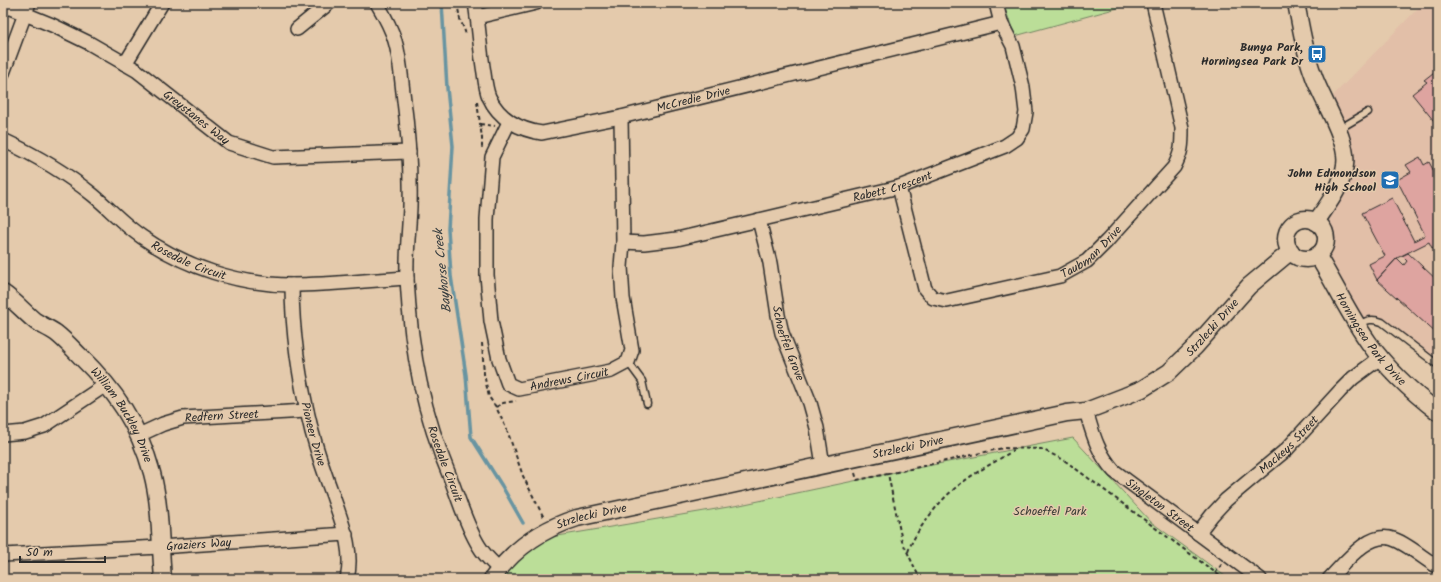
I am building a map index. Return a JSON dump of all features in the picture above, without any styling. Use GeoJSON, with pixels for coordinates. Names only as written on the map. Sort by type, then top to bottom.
{"type":"FeatureCollection","features":[{"type":"Feature","properties":{"kind":"street"},"geometry":{"type":"LineString","coordinates":[[125,64],[162,3]]}},
{"type":"Feature","properties":{"kind":"street"},"geometry":{"type":"LineString","coordinates":[[297,29],[330,3]]}},
{"type":"Feature","properties":{"kind":"street","name":"Rosedale Circuit"},"geometry":{"type":"LineString","coordinates":[[377,3],[387,21],[395,42],[399,63],[409,152],[410,181],[407,278],[412,345],[423,399],[429,422],[442,459],[472,531],[496,574]]}},
{"type":"Feature","properties":{"kind":"street","name":"McCredie Drive"},"geometry":{"type":"LineString","coordinates":[[475,3],[488,95],[503,124],[542,133],[621,117],[1001,23]]}},
{"type":"Feature","properties":{"kind":"street"},"geometry":{"type":"LineString","coordinates":[[477,17],[536,3]]}},
{"type":"Feature","properties":{"kind":"street","name":"Rabett Crescent"},"geometry":{"type":"LineString","coordinates":[[623,242],[655,242],[759,220],[899,187],[1005,146],[1017,138],[1023,129],[1026,112],[1024,87],[1013,46],[1001,23],[996,3]]}},
{"type":"Feature","properties":{"kind":"street","name":"Taubman Drive"},"geometry":{"type":"LineString","coordinates":[[899,187],[925,289],[933,298],[947,301],[1060,276],[1086,261],[1107,241],[1174,167],[1180,154],[1182,128],[1153,3]]}},
{"type":"Feature","properties":{"kind":"street"},"geometry":{"type":"LineString","coordinates":[[1296,3],[1308,62],[1345,151],[1346,163],[1343,176],[1334,196],[1316,222]]}},
{"type":"Feature","properties":{"kind":"street","name":"Greystanes Way"},"geometry":{"type":"LineString","coordinates":[[3,5],[27,8],[136,70],[229,143],[259,154],[273,157],[298,158],[409,152]]}},
{"type":"Feature","properties":{"kind":"street"},"geometry":{"type":"LineString","coordinates":[[3,73],[27,8]]}},
{"type":"Feature","properties":{"kind":"street"},"geometry":{"type":"LineString","coordinates":[[621,117],[623,242],[621,267],[623,298],[632,350],[628,362]]}},
{"type":"Feature","properties":{"kind":"street","name":"Andrews Circuit"},"geometry":{"type":"LineString","coordinates":[[503,124],[492,157],[487,219],[487,275],[491,321],[499,359],[508,384],[519,389],[611,371],[628,362]]}},
{"type":"Feature","properties":{"kind":"street","name":"Rosedale Circuit"},"geometry":{"type":"LineString","coordinates":[[3,140],[30,153],[72,179],[141,236],[178,258],[197,266],[237,279],[292,285],[407,278]]}},
{"type":"Feature","properties":{"kind":"street"},"geometry":{"type":"LineString","coordinates":[[1302,219],[1312,220],[1323,229],[1326,237],[1325,246],[1318,255],[1303,258],[1291,251],[1288,246],[1287,237],[1290,228],[1297,221],[1302,219]]}},
{"type":"Feature","properties":{"kind":"street","name":"Schoeffel Grove"},"geometry":{"type":"LineString","coordinates":[[759,220],[770,263],[782,332],[810,403],[817,428],[823,465]]}},
{"type":"Feature","properties":{"kind":"street","name":"Strzlecki Drive"},"geometry":{"type":"LineString","coordinates":[[496,574],[509,557],[536,536],[563,522],[1067,413],[1086,411],[1142,389],[1169,372],[1195,347],[1249,286],[1291,251]]}},
{"type":"Feature","properties":{"kind":"street","name":"Horningsea Park Drive"},"geometry":{"type":"LineString","coordinates":[[1318,255],[1358,325],[1380,358],[1407,387],[1438,412]]}},
{"type":"Feature","properties":{"kind":"street","name":"Pioneer Drive"},"geometry":{"type":"LineString","coordinates":[[292,285],[292,316],[295,344],[307,411],[318,452],[346,534],[349,550],[347,579]]}},
{"type":"Feature","properties":{"kind":"street","name":"William Buckley Drive"},"geometry":{"type":"LineString","coordinates":[[3,292],[34,320],[61,338],[107,384],[130,418],[139,435],[152,474],[156,497],[164,579]]}},
{"type":"Feature","properties":{"kind":"street","name":"Mackeys Street"},"geometry":{"type":"LineString","coordinates":[[1198,533],[1226,500],[1287,449],[1353,378],[1380,358]]}},
{"type":"Feature","properties":{"kind":"street"},"geometry":{"type":"LineString","coordinates":[[3,434],[25,432],[44,426],[107,384]]}},
{"type":"Feature","properties":{"kind":"street","name":"Redfern Street"},"geometry":{"type":"LineString","coordinates":[[139,435],[163,424],[183,418],[307,411]]}},
{"type":"Feature","properties":{"kind":"street","name":"Singleton Street"},"geometry":{"type":"LineString","coordinates":[[1086,411],[1099,451],[1114,471],[1260,579]]}},
{"type":"Feature","properties":{"kind":"street","name":"Graziers Way"},"geometry":{"type":"LineString","coordinates":[[3,555],[160,547],[346,534]]}},
{"type":"Feature","properties":{"kind":"street"},"geometry":{"type":"LineString","coordinates":[[1328,579],[1369,541],[1384,537],[1393,539],[1435,565]]}},
{"type":"Feature","properties":{"kind":"lane"},"geometry":{"type":"LineString","coordinates":[[1337,130],[1368,112]]}},
{"type":"Feature","properties":{"kind":"lane"},"geometry":{"type":"LineString","coordinates":[[1358,325],[1365,321],[1374,319],[1382,322],[1438,365]]}},
{"type":"Feature","properties":{"kind":"lane"},"geometry":{"type":"LineString","coordinates":[[628,362],[642,381],[647,404]]}},
{"type":"Feature","properties":{"kind":"path"},"geometry":{"type":"LineString","coordinates":[[480,124],[503,124]]}},
{"type":"Feature","properties":{"kind":"path"},"geometry":{"type":"LineString","coordinates":[[519,389],[516,401],[503,403],[496,407],[507,430],[523,476],[544,516],[545,519],[543,522]]}},
{"type":"Feature","properties":{"kind":"path"},"geometry":{"type":"LineString","coordinates":[[852,459],[857,480],[1003,448],[1041,450],[1064,460],[1224,579]]}},
{"type":"Feature","properties":{"kind":"path"},"geometry":{"type":"LineString","coordinates":[[908,552],[911,543],[923,525],[939,504],[949,494],[972,476],[1015,449]]}},
{"type":"Feature","properties":{"kind":"path"},"geometry":{"type":"LineString","coordinates":[[888,474],[902,541],[920,579]]}},
{"type":"Feature","properties":{"kind":"path"},"geometry":{"type":"LineString","coordinates":[[1211,579],[1228,555]]}},
{"type":"Feature","properties":{"kind":"shaded area","name":"John Edmondson High School"},"geometry":{"type":"Polygon","coordinates":[[[1423,3],[1438,3],[1438,365],[1373,319],[1358,325],[1320,252],[1325,246],[1326,237],[1321,225],[1343,176],[1326,103],[1423,3]]]}},
{"type":"Feature","properties":{"kind":"green space"},"geometry":{"type":"Polygon","coordinates":[[[1003,3],[1136,3],[1015,36],[1003,3]]]}},
{"type":"Feature","properties":{"kind":"green space","name":"Schoeffel Park"},"geometry":{"type":"Polygon","coordinates":[[[1073,438],[1151,522],[1229,579],[502,579],[514,561],[546,538],[740,505],[901,471],[1073,438]]]}},
{"type":"Feature","properties":{"kind":"building"},"geometry":{"type":"Polygon","coordinates":[[[1438,69],[1438,126],[1412,94],[1427,82],[1424,80],[1438,69]]]}},
{"type":"Feature","properties":{"kind":"building"},"geometry":{"type":"Polygon","coordinates":[[[1420,157],[1424,165],[1429,162],[1438,179],[1438,245],[1432,248],[1429,242],[1397,258],[1377,280],[1369,264],[1385,256],[1362,213],[1392,198],[1414,241],[1425,235],[1397,180],[1411,172],[1406,165],[1420,157]]]}},
{"type":"Feature","properties":{"kind":"building"},"geometry":{"type":"Polygon","coordinates":[[[1408,253],[1438,281],[1438,335],[1377,280],[1397,258],[1404,265],[1407,261],[1402,256],[1408,253]]]}},
{"type":"Feature","properties":{"kind":"waterway","name":"Bayhorse Creek"},"geometry":{"type":"LineString","coordinates":[[442,3],[447,88],[453,146],[448,229],[451,276],[466,375],[471,437],[523,523]]}},
{"type":"Feature","properties":{"kind":"place","name":"Bunya Park, Horningsea Park Dr"},"geometry":{"type":"Point","coordinates":[1317,54]}},
{"type":"Feature","properties":{"kind":"place","name":"John Edmondson High School"},"geometry":{"type":"Point","coordinates":[1390,180]}}]}
